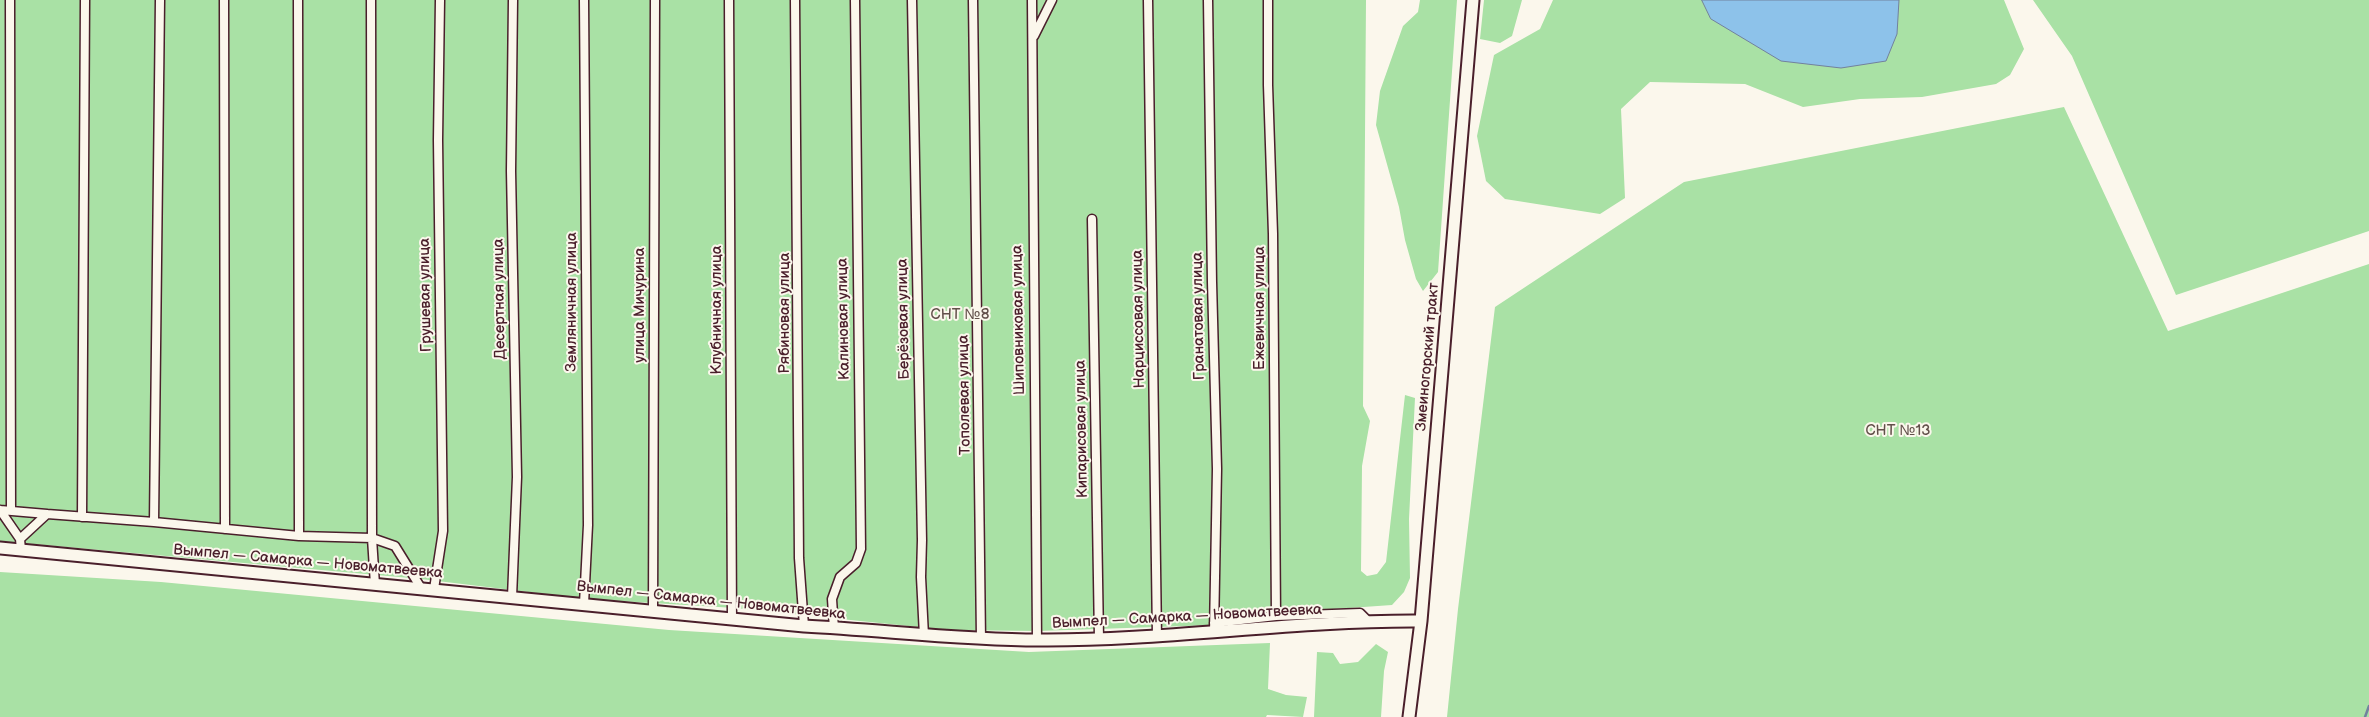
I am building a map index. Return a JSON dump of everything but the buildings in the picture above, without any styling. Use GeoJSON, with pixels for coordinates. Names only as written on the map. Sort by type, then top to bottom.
{"type":"FeatureCollection","features":[{"type":"Feature","properties":{"kind":"main road","name":"Змеиногорский тракт"},"geometry":{"type":"LineString","coordinates":[[1409,717],[1421,622],[1473,0]]}},
{"type":"Feature","properties":{"kind":"main road","name":"Вымпел — Самарка — Новоматвеевка"},"geometry":{"type":"LineString","coordinates":[[0,548],[21,545],[375,585],[512,596],[834,629],[981,639],[1037,640],[1157,637],[1214,628],[1368,621],[1421,622]]}},
{"type":"Feature","properties":{"kind":"street"},"geometry":{"type":"LineString","coordinates":[[10,0],[11,511]]}},
{"type":"Feature","properties":{"kind":"street"},"geometry":{"type":"LineString","coordinates":[[82,517],[85,0]]}},
{"type":"Feature","properties":{"kind":"street"},"geometry":{"type":"LineString","coordinates":[[154,522],[160,0]]}},
{"type":"Feature","properties":{"kind":"street"},"geometry":{"type":"LineString","coordinates":[[224,0],[225,529]]}},
{"type":"Feature","properties":{"kind":"street"},"geometry":{"type":"LineString","coordinates":[[298,0],[299,536]]}},
{"type":"Feature","properties":{"kind":"street"},"geometry":{"type":"LineString","coordinates":[[371,0],[372,538],[375,585]]}},
{"type":"Feature","properties":{"kind":"street","name":"Грушевая улица"},"geometry":{"type":"LineString","coordinates":[[434,589],[442,531],[438,140],[440,0]]}},
{"type":"Feature","properties":{"kind":"street","name":"Десертная улица"},"geometry":{"type":"LineString","coordinates":[[512,596],[517,477],[511,171],[513,0]]}},
{"type":"Feature","properties":{"kind":"street","name":"Земляничная улица"},"geometry":{"type":"LineString","coordinates":[[584,0],[588,515],[584,604]]}},
{"type":"Feature","properties":{"kind":"street","name":"улица Мичурина"},"geometry":{"type":"LineString","coordinates":[[653,611],[655,0]]}},
{"type":"Feature","properties":{"kind":"street","name":"Клубничная улица"},"geometry":{"type":"LineString","coordinates":[[729,0],[732,619]]}},
{"type":"Feature","properties":{"kind":"street","name":"Рябиновая улица"},"geometry":{"type":"LineString","coordinates":[[796,0],[799,558],[804,626]]}},
{"type":"Feature","properties":{"kind":"street","name":"Калиновая улица"},"geometry":{"type":"LineString","coordinates":[[834,629],[832,599],[840,577],[856,563],[861,549],[855,0]]}},
{"type":"Feature","properties":{"kind":"street","name":"Берёзовая улица"},"geometry":{"type":"LineString","coordinates":[[912,0],[922,540],[921,577],[924,636]]}},
{"type":"Feature","properties":{"kind":"street","name":"Тополевая улица"},"geometry":{"type":"LineString","coordinates":[[973,0],[981,639]]}},
{"type":"Feature","properties":{"kind":"street","name":"Шиповниковая улица"},"geometry":{"type":"LineString","coordinates":[[1032,0],[1034,156],[1032,240],[1037,640]]}},
{"type":"Feature","properties":{"kind":"street"},"geometry":{"type":"LineString","coordinates":[[1033,38],[1052,0]]}},
{"type":"Feature","properties":{"kind":"street","name":"Нарциссовая улица"},"geometry":{"type":"LineString","coordinates":[[1148,0],[1157,637]]}},
{"type":"Feature","properties":{"kind":"street","name":"Гранатовая улица"},"geometry":{"type":"LineString","coordinates":[[1208,0],[1217,469],[1214,628]]}},
{"type":"Feature","properties":{"kind":"street","name":"Ежевичная улица"},"geometry":{"type":"LineString","coordinates":[[1268,0],[1268,85],[1273,234],[1276,616]]}},
{"type":"Feature","properties":{"kind":"street","name":"Кипарисовая улица"},"geometry":{"type":"LineString","coordinates":[[1092,220],[1099,638]]}},
{"type":"Feature","properties":{"kind":"street"},"geometry":{"type":"LineString","coordinates":[[0,510],[299,536],[372,538],[395,546],[421,588]]}},
{"type":"Feature","properties":{"kind":"street"},"geometry":{"type":"LineString","coordinates":[[0,510],[21,545],[47,514]]}},
{"type":"Feature","properties":{"kind":"street"},"geometry":{"type":"LineString","coordinates":[[1214,628],[1276,616],[1360,613],[1368,621]]}},
{"type":"Feature","properties":{"kind":"green space","name":"СНТ №8"},"geometry":{"type":"Polygon","coordinates":[[[0,0],[1366,0],[1363,406],[1370,421],[1362,466],[1361,571],[1367,576],[1377,574],[1386,562],[1405,395],[1415,398],[1409,519],[1410,578],[1404,592],[1392,605],[1306,611],[1215,625],[1038,631],[947,630],[735,608],[586,599],[421,579],[0,541],[0,0]]]}},
{"type":"Feature","properties":{"kind":"green space"},"geometry":{"type":"Polygon","coordinates":[[[1420,0],[1457,0],[1438,272],[1423,291],[1416,279],[1405,240],[1399,207],[1376,125],[1380,91],[1403,26],[1418,12],[1420,0]]]}},
{"type":"Feature","properties":{"kind":"green space"},"geometry":{"type":"Polygon","coordinates":[[[1484,0],[1522,0],[1512,36],[1500,43],[1480,39],[1484,0]]]}},
{"type":"Feature","properties":{"kind":"green space"},"geometry":{"type":"Polygon","coordinates":[[[1553,0],[2004,0],[2024,49],[2010,75],[1996,84],[1922,97],[1860,99],[1803,107],[1745,84],[1650,82],[1621,109],[1625,198],[1600,214],[1505,199],[1486,181],[1477,136],[1494,55],[1540,29],[1553,0]]]}},
{"type":"Feature","properties":{"kind":"green space"},"geometry":{"type":"Polygon","coordinates":[[[2033,0],[2369,0],[2369,231],[2176,295],[2072,56],[2033,0]]]}},
{"type":"Feature","properties":{"kind":"green space","name":"СНТ №13"},"geometry":{"type":"Polygon","coordinates":[[[2064,107],[2168,331],[2369,264],[2369,717],[1447,717],[1458,609],[1495,307],[1684,182],[2064,107]]]}},
{"type":"Feature","properties":{"kind":"green space"},"geometry":{"type":"Polygon","coordinates":[[[0,572],[161,582],[669,630],[1029,652],[1270,643],[1268,689],[1286,695],[1307,697],[1303,717],[1267,715],[1266,717],[0,717],[0,572]]]}},
{"type":"Feature","properties":{"kind":"green space"},"geometry":{"type":"Polygon","coordinates":[[[1376,644],[1388,652],[1384,671],[1381,717],[1314,717],[1317,652],[1333,653],[1340,664],[1358,662],[1376,644]]]}},
{"type":"Feature","properties":{"kind":"water"},"geometry":{"type":"Polygon","coordinates":[[[1702,0],[1899,0],[1897,34],[1886,61],[1841,68],[1781,61],[1711,19],[1702,0]]]}},
{"type":"Feature","properties":{"kind":"waterway"},"geometry":{"type":"LineString","coordinates":[[2365,717],[2369,706]]}}]}
